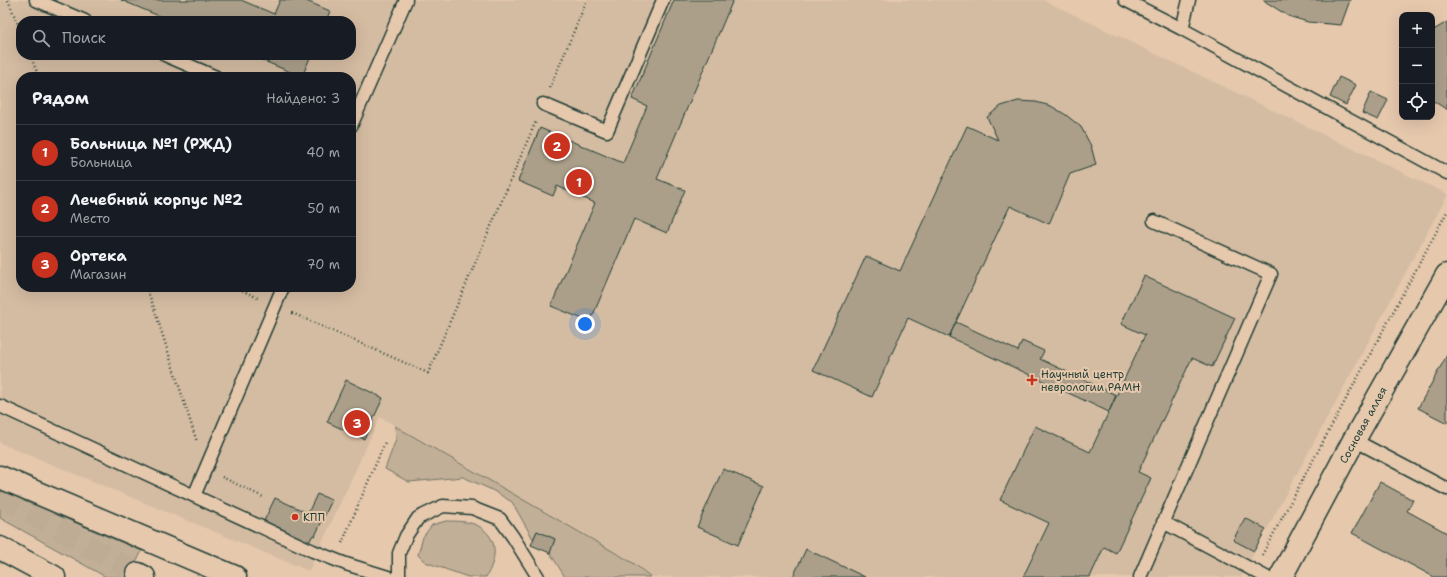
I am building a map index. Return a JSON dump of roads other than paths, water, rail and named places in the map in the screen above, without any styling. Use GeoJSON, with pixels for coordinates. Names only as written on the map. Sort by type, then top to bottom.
{"type":"FeatureCollection","features":[{"type":"Feature","properties":{"kind":"street","name":"Сосновая аллея"},"geometry":{"type":"LineString","coordinates":[[1281,577],[1354,440],[1447,275]]}},
{"type":"Feature","properties":{"kind":"street"},"geometry":{"type":"LineString","coordinates":[[0,477],[235,577]]}},
{"type":"Feature","properties":{"kind":"street"},"geometry":{"type":"LineString","coordinates":[[0,548],[54,577]]}},
{"type":"Feature","properties":{"kind":"lane"},"geometry":{"type":"LineString","coordinates":[[36,0],[73,16]]}},
{"type":"Feature","properties":{"kind":"lane"},"geometry":{"type":"LineString","coordinates":[[356,115],[406,0]]}},
{"type":"Feature","properties":{"kind":"lane"},"geometry":{"type":"LineString","coordinates":[[543,104],[607,131],[663,0]]}},
{"type":"Feature","properties":{"kind":"lane"},"geometry":{"type":"LineString","coordinates":[[1125,0],[1182,29],[1447,173]]}},
{"type":"Feature","properties":{"kind":"lane"},"geometry":{"type":"LineString","coordinates":[[1182,29],[1189,0]]}},
{"type":"Feature","properties":{"kind":"lane"},"geometry":{"type":"LineString","coordinates":[[176,60],[204,72]]}},
{"type":"Feature","properties":{"kind":"lane"},"geometry":{"type":"LineString","coordinates":[[1140,577],[1271,274],[1154,221]]}},
{"type":"Feature","properties":{"kind":"lane"},"geometry":{"type":"LineString","coordinates":[[194,496],[281,292]]}},
{"type":"Feature","properties":{"kind":"lane"},"geometry":{"type":"LineString","coordinates":[[0,406],[335,560],[388,577]]}},
{"type":"Feature","properties":{"kind":"lane"},"geometry":{"type":"LineString","coordinates":[[1354,440],[1447,489]]}},
{"type":"Feature","properties":{"kind":"lane"},"geometry":{"type":"LineString","coordinates":[[399,577],[399,553],[406,536],[418,518],[443,506],[472,508],[500,519],[514,537],[538,577]]}},
{"type":"Feature","properties":{"kind":"lane"},"geometry":{"type":"LineString","coordinates":[[1163,522],[1266,577]]}},
{"type":"Feature","properties":{"kind":"tunnel"},"geometry":{"type":"LineString","coordinates":[[0,496],[138,574]]}},
{"type":"Feature","properties":{"kind":"place","name":"Лечебный корпус №2"},"geometry":{"type":"Point","coordinates":[557,146]}},
{"type":"Feature","properties":{"kind":"place","name":"Больница №1 (РЖД)"},"geometry":{"type":"Point","coordinates":[579,182]}},
{"type":"Feature","properties":{"kind":"place","name":"Научный центр неврологии РАМН"},"geometry":{"type":"Point","coordinates":[1032,380]}},
{"type":"Feature","properties":{"kind":"place","name":"Ортека"},"geometry":{"type":"Point","coordinates":[357,423]}},
{"type":"Feature","properties":{"kind":"place","name":"КПП"},"geometry":{"type":"Point","coordinates":[295,517]}}]}
